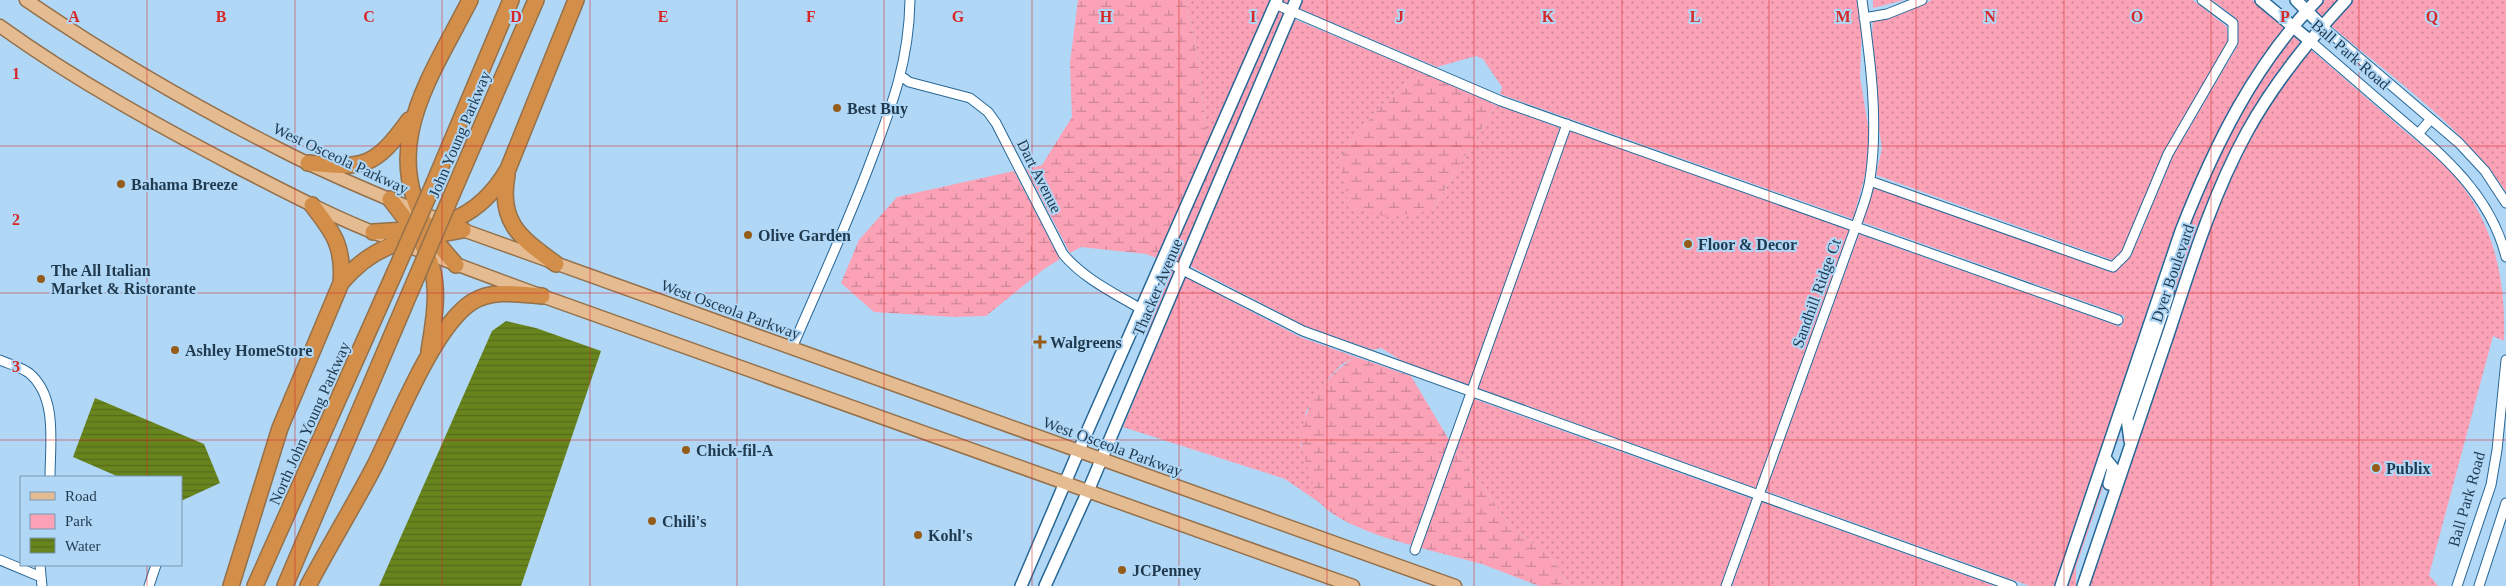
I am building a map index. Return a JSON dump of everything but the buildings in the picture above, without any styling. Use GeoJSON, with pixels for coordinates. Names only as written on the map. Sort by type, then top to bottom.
{"type":"FeatureCollection","features":[{"type":"Feature","properties":{"kind":"highway"},"geometry":{"type":"LineString","coordinates":[[428,358],[436,307],[436,288],[419,212],[411,190],[407,167],[408,138],[416,111],[470,0]]}},
{"type":"Feature","properties":{"kind":"highway","name":"John Young Parkway"},"geometry":{"type":"LineString","coordinates":[[394,274],[511,0]]}},
{"type":"Feature","properties":{"kind":"highway","name":"John Young Parkway"},"geometry":{"type":"LineString","coordinates":[[285,586],[536,0]]}},
{"type":"Feature","properties":{"kind":"highway"},"geometry":{"type":"LineString","coordinates":[[231,586],[274,444],[341,283],[356,266],[397,242],[448,223],[468,213],[488,198],[498,187],[508,168],[576,0]]}},
{"type":"Feature","properties":{"kind":"highway"},"geometry":{"type":"LineString","coordinates":[[308,163],[344,167],[369,161],[384,152],[392,144],[416,111]]}},
{"type":"Feature","properties":{"kind":"highway"},"geometry":{"type":"LineString","coordinates":[[508,168],[504,192],[509,219],[527,242],[556,264]]}},
{"type":"Feature","properties":{"kind":"highway"},"geometry":{"type":"LineString","coordinates":[[390,199],[456,265]]}},
{"type":"Feature","properties":{"kind":"highway"},"geometry":{"type":"LineString","coordinates":[[312,205],[330,227],[341,251],[341,283]]}},
{"type":"Feature","properties":{"kind":"highway"},"geometry":{"type":"LineString","coordinates":[[373,232],[423,233],[463,230]]}},
{"type":"Feature","properties":{"kind":"highway","name":"North John Young Parkway"},"geometry":{"type":"LineString","coordinates":[[255,586],[394,274]]}},
{"type":"Feature","properties":{"kind":"highway"},"geometry":{"type":"LineString","coordinates":[[308,586],[374,466],[428,358],[454,318],[462,309],[474,301],[504,293],[542,296]]}},
{"type":"Feature","properties":{"kind":"main road","name":"West Osceola Parkway"},"geometry":{"type":"LineString","coordinates":[[26,0],[73,33],[169,91],[308,163],[419,212],[556,264],[1455,586]]}},
{"type":"Feature","properties":{"kind":"main road","name":"Thacker Avenue"},"geometry":{"type":"LineString","coordinates":[[1045,586],[1102,459],[1296,0]]}},
{"type":"Feature","properties":{"kind":"main road","name":"Ball Park Road"},"geometry":{"type":"LineString","coordinates":[[2261,0],[2309,40]]}},
{"type":"Feature","properties":{"kind":"main road","name":"Ball Park Road"},"geometry":{"type":"LineString","coordinates":[[2296,0],[2322,26]]}},
{"type":"Feature","properties":{"kind":"main road","name":"Dyer Boulevard"},"geometry":{"type":"LineString","coordinates":[[2062,586],[2169,267],[2204,174],[2228,124],[2253,81],[2294,26],[2317,0]]}},
{"type":"Feature","properties":{"kind":"main road","name":"Dyer Boulevard"},"geometry":{"type":"LineString","coordinates":[[2082,586],[2200,240],[2225,175],[2248,131],[2278,81],[2309,40],[2346,0]]}},
{"type":"Feature","properties":{"kind":"main road","name":"Thacker Avenue"},"geometry":{"type":"LineString","coordinates":[[1078,450],[1276,2]]}},
{"type":"Feature","properties":{"kind":"main road"},"geometry":{"type":"LineString","coordinates":[[0,26],[37,53],[136,114],[312,205],[397,242],[542,296],[1353,586]]}},
{"type":"Feature","properties":{"kind":"main road"},"geometry":{"type":"LineString","coordinates":[[1214,144],[1232,152]]}},
{"type":"Feature","properties":{"kind":"main road"},"geometry":{"type":"LineString","coordinates":[[2130,446],[2127,418],[2168,296],[2169,267]]}},
{"type":"Feature","properties":{"kind":"main road"},"geometry":{"type":"LineString","coordinates":[[1021,586],[1078,450]]}},
{"type":"Feature","properties":{"kind":"main road"},"geometry":{"type":"LineString","coordinates":[[2082,586],[2081,568],[2114,472],[2111,464],[2105,458]]}},
{"type":"Feature","properties":{"kind":"street"},"geometry":{"type":"LineString","coordinates":[[792,348],[850,219],[901,76],[907,52],[910,0]]}},
{"type":"Feature","properties":{"kind":"street","name":"Sandhill Ridge Ct"},"geometry":{"type":"LineString","coordinates":[[1726,586],[1856,226],[1870,181],[1874,150],[1873,115],[1862,0]]}},
{"type":"Feature","properties":{"kind":"street"},"geometry":{"type":"LineString","coordinates":[[1864,18],[1887,14],[1922,0]]}},
{"type":"Feature","properties":{"kind":"street"},"geometry":{"type":"LineString","coordinates":[[1870,181],[2113,267],[2126,254],[2168,154],[2233,42],[2233,23],[2202,0]]}},
{"type":"Feature","properties":{"kind":"street"},"geometry":{"type":"LineString","coordinates":[[1276,2],[1291,11],[1502,100],[2118,320]]}},
{"type":"Feature","properties":{"kind":"street","name":"Ball Park Road"},"geometry":{"type":"LineString","coordinates":[[2322,26],[2459,143],[2485,171],[2506,203]]}},
{"type":"Feature","properties":{"kind":"street","name":"Ball Park Road"},"geometry":{"type":"LineString","coordinates":[[2309,40],[2447,159],[2470,184],[2490,214],[2505,244],[2506,257]]}},
{"type":"Feature","properties":{"kind":"street","name":"Dart Avenue"},"geometry":{"type":"LineString","coordinates":[[901,76],[909,82],[963,95],[980,104],[996,123],[1063,254],[1073,266],[1087,277],[1141,309]]}},
{"type":"Feature","properties":{"kind":"street"},"geometry":{"type":"LineString","coordinates":[[2418,134],[2431,119]]}},
{"type":"Feature","properties":{"kind":"street"},"geometry":{"type":"LineString","coordinates":[[1415,550],[1567,124]]}},
{"type":"Feature","properties":{"kind":"street"},"geometry":{"type":"LineString","coordinates":[[1163,260],[1303,331],[2012,586]]}},
{"type":"Feature","properties":{"kind":"street"},"geometry":{"type":"LineString","coordinates":[[0,360],[27,372],[44,392],[49,409],[50,476]]}},
{"type":"Feature","properties":{"kind":"street","name":"Ball Park Road"},"geometry":{"type":"LineString","coordinates":[[2457,586],[2490,485],[2497,450],[2506,360]]}},
{"type":"Feature","properties":{"kind":"street"},"geometry":{"type":"LineString","coordinates":[[2478,586],[2506,502]]}},
{"type":"Feature","properties":{"kind":"street"},"geometry":{"type":"LineString","coordinates":[[0,560],[42,582]]}},
{"type":"Feature","properties":{"kind":"street"},"geometry":{"type":"LineString","coordinates":[[40,566],[42,582]]}},
{"type":"Feature","properties":{"kind":"street"},"geometry":{"type":"LineString","coordinates":[[149,586],[156,566]]}},
{"type":"Feature","properties":{"kind":"green space"},"geometry":{"type":"Polygon","coordinates":[[[1078,0],[1186,0],[1198,58],[1208,146],[1216,159],[1173,264],[1146,254],[1081,247],[1070,253],[1026,169],[1042,165],[1072,117],[1070,63],[1078,0]]]}},
{"type":"Feature","properties":{"kind":"green space"},"geometry":{"type":"Polygon","coordinates":[[[1186,0],[1291,0],[1123,399],[1182,238],[1216,159],[1208,146],[1198,58],[1186,0]]]}},
{"type":"Feature","properties":{"kind":"green space"},"geometry":{"type":"Polygon","coordinates":[[[1302,0],[1863,0],[1860,77],[1872,150],[1853,219],[1500,94],[1502,87],[1483,59],[1476,56],[1437,67],[1298,8],[1302,0]]]}},
{"type":"Feature","properties":{"kind":"green space"},"geometry":{"type":"Polygon","coordinates":[[[1873,0],[1904,0],[1873,8],[1873,0]]]}},
{"type":"Feature","properties":{"kind":"green space"},"geometry":{"type":"Polygon","coordinates":[[[1932,0],[2193,0],[2227,27],[2228,41],[2164,151],[2122,251],[2112,260],[1876,175],[1882,148],[1870,76],[1873,20],[1906,11],[1932,0]]]}},
{"type":"Feature","properties":{"kind":"green space"},"geometry":{"type":"Polygon","coordinates":[[[2212,0],[2252,0],[2287,27],[2249,77],[2224,121],[2199,172],[2163,262],[2056,586],[2030,586],[1766,491],[1859,234],[2121,327],[2125,316],[1862,222],[1873,186],[2111,272],[2116,271],[2131,256],[2173,156],[2238,45],[2236,18],[2212,0]]]}},
{"type":"Feature","properties":{"kind":"green space"},"geometry":{"type":"Polygon","coordinates":[[[2325,0],[2339,0],[2322,18],[2315,10],[2325,0]]]}},
{"type":"Feature","properties":{"kind":"green space"},"geometry":{"type":"Polygon","coordinates":[[[2353,0],[2506,0],[2506,192],[2489,168],[2447,124],[2401,83],[2330,25],[2353,0]]]}},
{"type":"Feature","properties":{"kind":"green space"},"geometry":{"type":"Polygon","coordinates":[[[1294,19],[1423,73],[1387,100],[1367,122],[1340,158],[1432,211],[1496,105],[1560,128],[1469,385],[1402,361],[1381,348],[1373,350],[1305,326],[1190,266],[1294,19]]]}},
{"type":"Feature","properties":{"kind":"green space"},"geometry":{"type":"Polygon","coordinates":[[[2294,34],[2301,41],[2257,105],[2228,156],[2195,234],[2169,311],[2173,298],[2174,268],[2208,176],[2232,126],[2257,84],[2294,34]]]}},
{"type":"Feature","properties":{"kind":"green space"},"geometry":{"type":"Polygon","coordinates":[[[2309,48],[2444,165],[2474,203],[2485,224],[2499,269],[2504,316],[2504,341],[2493,336],[2429,575],[2438,586],[2088,586],[2205,242],[2229,177],[2252,133],[2282,84],[2309,48]]]}},
{"type":"Feature","properties":{"kind":"green space"},"geometry":{"type":"Polygon","coordinates":[[[1423,73],[1496,105],[1432,211],[1387,217],[1349,207],[1340,158],[1367,122],[1387,100],[1423,73]]]}},
{"type":"Feature","properties":{"kind":"green space"},"geometry":{"type":"Polygon","coordinates":[[[1570,131],[1849,230],[1756,488],[1478,388],[1570,131]]]}},
{"type":"Feature","properties":{"kind":"green space"},"geometry":{"type":"Polygon","coordinates":[[[1014,171],[1060,259],[1044,269],[986,316],[953,317],[874,312],[841,283],[859,240],[897,197],[1014,171]]]}},
{"type":"Feature","properties":{"kind":"green space"},"geometry":{"type":"Polygon","coordinates":[[[1185,277],[1300,337],[1356,357],[1341,365],[1327,380],[1318,396],[1306,411],[1301,445],[1320,503],[1285,479],[1123,427],[1185,277]]]}},
{"type":"Feature","properties":{"kind":"green space"},"geometry":{"type":"Polygon","coordinates":[[[1356,357],[1411,376],[1449,440],[1411,545],[1363,529],[1339,518],[1329,511],[1317,498],[1304,457],[1302,433],[1304,420],[1310,407],[1325,383],[1345,364],[1356,357]]]}},
{"type":"Feature","properties":{"kind":"green space"},"geometry":{"type":"Polygon","coordinates":[[[1474,399],[1752,499],[1721,586],[1569,586],[1551,557],[1510,525],[1456,451],[1474,399]]]}},
{"type":"Feature","properties":{"kind":"green space"},"geometry":{"type":"Polygon","coordinates":[[[1456,451],[1510,525],[1551,557],[1569,586],[1539,586],[1482,564],[1421,548],[1456,451]]]}},
{"type":"Feature","properties":{"kind":"green space"},"geometry":{"type":"Polygon","coordinates":[[[2107,468],[2108,472],[2076,567],[2076,586],[2067,586],[2107,468]]]}},
{"type":"Feature","properties":{"kind":"green space"},"geometry":{"type":"Polygon","coordinates":[[[1762,502],[1995,586],[1732,586],[1762,502]]]}},
{"type":"Feature","properties":{"kind":"water"},"geometry":{"type":"Polygon","coordinates":[[[506,321],[536,328],[601,351],[521,586],[379,586],[492,331],[506,321]]]}},
{"type":"Feature","properties":{"kind":"water"},"geometry":{"type":"Polygon","coordinates":[[[95,398],[204,444],[220,483],[182,501],[182,476],[117,476],[73,457],[95,398]]]}},
{"type":"Feature","properties":{"kind":"place","name":"Best Buy"},"geometry":{"type":"Point","coordinates":[837,108]}},
{"type":"Feature","properties":{"kind":"place","name":"Bahama Breeze"},"geometry":{"type":"Point","coordinates":[121,184]}},
{"type":"Feature","properties":{"kind":"place","name":"Olive Garden"},"geometry":{"type":"Point","coordinates":[748,235]}},
{"type":"Feature","properties":{"kind":"place","name":"Floor & Decor"},"geometry":{"type":"Point","coordinates":[1688,244]}},
{"type":"Feature","properties":{"kind":"place","name":"The All Italian Market & Ristorante"},"geometry":{"type":"Point","coordinates":[41,279]}},
{"type":"Feature","properties":{"kind":"place","name":"Walgreens"},"geometry":{"type":"Point","coordinates":[1040,342]}},
{"type":"Feature","properties":{"kind":"place","name":"Ashley HomeStore"},"geometry":{"type":"Point","coordinates":[175,350]}},
{"type":"Feature","properties":{"kind":"place","name":"Chick-fil-A"},"geometry":{"type":"Point","coordinates":[686,450]}},
{"type":"Feature","properties":{"kind":"place","name":"Publix"},"geometry":{"type":"Point","coordinates":[2376,468]}},
{"type":"Feature","properties":{"kind":"place","name":"Chili's"},"geometry":{"type":"Point","coordinates":[652,521]}},
{"type":"Feature","properties":{"kind":"place","name":"Kohl's"},"geometry":{"type":"Point","coordinates":[918,535]}},
{"type":"Feature","properties":{"kind":"place","name":"JCPenney"},"geometry":{"type":"Point","coordinates":[1122,570]}}]}
